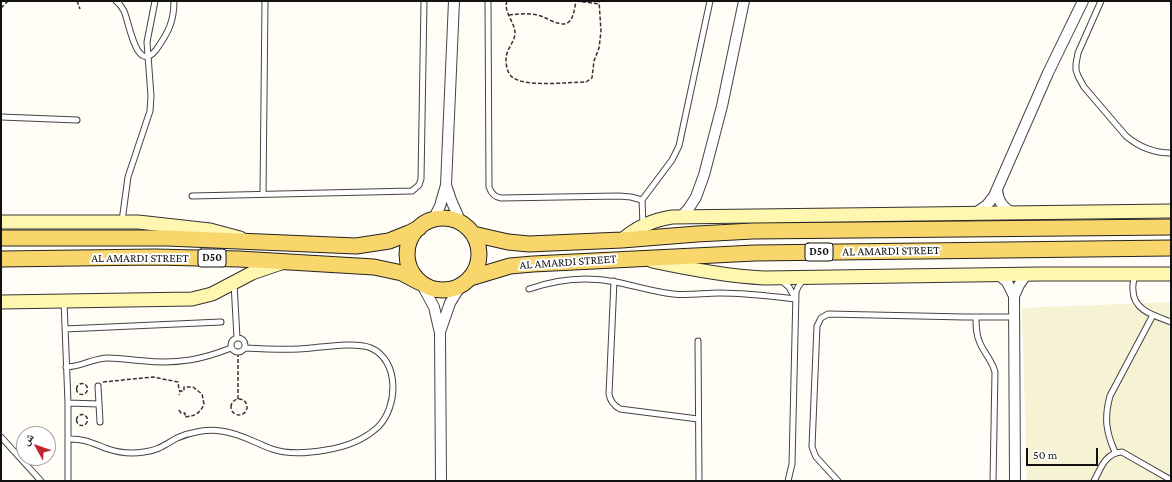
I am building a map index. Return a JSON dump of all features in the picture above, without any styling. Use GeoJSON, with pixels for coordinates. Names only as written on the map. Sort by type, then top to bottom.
{"type":"FeatureCollection","features":[{"type":"Feature","properties":{"kind":"main road"},"geometry":{"type":"LineString","coordinates":[[447,219],[461,223],[473,234],[478,247],[477,266],[466,282],[448,290],[427,287],[420,283],[410,270],[407,255],[410,240],[419,228],[433,220],[447,219]]}},
{"type":"Feature","properties":{"kind":"main road","name":"AL AMARDI STREET"},"geometry":{"type":"LineString","coordinates":[[473,234],[508,242],[529,244],[622,240],[753,231],[1171,227]]}},
{"type":"Feature","properties":{"kind":"main road","name":"AL AMARDI STREET"},"geometry":{"type":"LineString","coordinates":[[1,238],[130,238],[362,246],[389,241],[419,228]]}},
{"type":"Feature","properties":{"kind":"main road","name":"AL AMARDI STREET"},"geometry":{"type":"LineString","coordinates":[[466,282],[510,266],[755,252],[1171,248]]}},
{"type":"Feature","properties":{"kind":"main road","name":"AL AMARDI STREET"},"geometry":{"type":"LineString","coordinates":[[1,259],[169,257],[239,259],[374,267],[402,274],[420,283]]}},
{"type":"Feature","properties":{"kind":"street"},"geometry":{"type":"LineString","coordinates":[[433,220],[446,185],[454,1]]}},
{"type":"Feature","properties":{"kind":"street"},"geometry":{"type":"LineString","coordinates":[[681,217],[696,197],[710,153],[722,106],[744,1]]}},
{"type":"Feature","properties":{"kind":"street"},"geometry":{"type":"LineString","coordinates":[[977,212],[987,205],[997,190],[1045,80],[1083,1]]}},
{"type":"Feature","properties":{"kind":"street"},"geometry":{"type":"LineString","coordinates":[[446,185],[461,223]]}},
{"type":"Feature","properties":{"kind":"street"},"geometry":{"type":"LineString","coordinates":[[997,190],[998,199],[1003,206],[1014,213]]}},
{"type":"Feature","properties":{"kind":"street"},"geometry":{"type":"LineString","coordinates":[[696,197],[699,208],[706,217]]}},
{"type":"Feature","properties":{"kind":"street"},"geometry":{"type":"LineString","coordinates":[[622,240],[643,225],[662,219],[681,217],[977,212],[1171,211]]}},
{"type":"Feature","properties":{"kind":"street"},"geometry":{"type":"LineString","coordinates":[[1,222],[122,221],[153,223],[210,230],[248,241]]}},
{"type":"Feature","properties":{"kind":"street"},"geometry":{"type":"LineString","coordinates":[[638,258],[669,265],[735,276],[779,278],[1171,274]]}},
{"type":"Feature","properties":{"kind":"street"},"geometry":{"type":"LineString","coordinates":[[1,302],[192,299],[212,294],[252,273],[283,262]]}},
{"type":"Feature","properties":{"kind":"street"},"geometry":{"type":"LineString","coordinates":[[999,275],[1007,282],[1014,296],[1015,481]]}},
{"type":"Feature","properties":{"kind":"street"},"geometry":{"type":"LineString","coordinates":[[1014,296],[1026,275]]}},
{"type":"Feature","properties":{"kind":"street"},"geometry":{"type":"LineString","coordinates":[[440,333],[446,312],[466,282]]}},
{"type":"Feature","properties":{"kind":"street"},"geometry":{"type":"LineString","coordinates":[[420,283],[434,307],[440,333],[441,481]]}},
{"type":"Feature","properties":{"kind":"lane"},"geometry":{"type":"LineString","coordinates":[[116,1],[122,4],[136,49],[141,54],[148,56],[154,53],[171,24],[174,16],[174,1]]}},
{"type":"Feature","properties":{"kind":"lane"},"geometry":{"type":"LineString","coordinates":[[122,221],[128,177],[150,111],[151,96],[147,37],[155,1]]}},
{"type":"Feature","properties":{"kind":"lane"},"geometry":{"type":"LineString","coordinates":[[263,194],[265,1]]}},
{"type":"Feature","properties":{"kind":"lane"},"geometry":{"type":"LineString","coordinates":[[192,196],[412,191],[419,185],[421,179],[424,1]]}},
{"type":"Feature","properties":{"kind":"lane"},"geometry":{"type":"LineString","coordinates":[[488,1],[489,187],[493,195],[500,198],[619,196],[642,200]]}},
{"type":"Feature","properties":{"kind":"lane"},"geometry":{"type":"LineString","coordinates":[[643,225],[642,200],[672,160],[677,150],[710,1]]}},
{"type":"Feature","properties":{"kind":"lane"},"geometry":{"type":"LineString","coordinates":[[1101,1],[1078,53],[1076,64],[1078,76],[1084,87],[1132,141],[1154,151],[1171,153]]}},
{"type":"Feature","properties":{"kind":"lane"},"geometry":{"type":"LineString","coordinates":[[1,118],[77,120]]}},
{"type":"Feature","properties":{"kind":"lane"},"geometry":{"type":"LineString","coordinates":[[1135,274],[1132,290],[1137,303],[1144,310],[1171,322]]}},
{"type":"Feature","properties":{"kind":"lane"},"geometry":{"type":"LineString","coordinates":[[779,278],[789,287],[795,299]]}},
{"type":"Feature","properties":{"kind":"lane"},"geometry":{"type":"LineString","coordinates":[[788,481],[792,464],[795,299],[798,287],[806,278]]}},
{"type":"Feature","properties":{"kind":"lane"},"geometry":{"type":"LineString","coordinates":[[529,288],[549,282],[570,279],[590,279],[614,282],[674,294],[720,293],[768,295],[795,299]]}},
{"type":"Feature","properties":{"kind":"lane"},"geometry":{"type":"LineString","coordinates":[[614,282],[609,394],[610,400],[614,406],[620,409],[698,419]]}},
{"type":"Feature","properties":{"kind":"lane"},"geometry":{"type":"LineString","coordinates":[[234,283],[237,338]]}},
{"type":"Feature","properties":{"kind":"lane"},"geometry":{"type":"LineString","coordinates":[[64,300],[68,403],[68,481]]}},
{"type":"Feature","properties":{"kind":"lane"},"geometry":{"type":"LineString","coordinates":[[838,481],[816,457],[812,447],[818,326],[821,318],[828,314],[1015,317]]}},
{"type":"Feature","properties":{"kind":"lane"},"geometry":{"type":"LineString","coordinates":[[1115,452],[1109,439],[1106,425],[1106,410],[1110,396],[1153,315]]}},
{"type":"Feature","properties":{"kind":"lane"},"geometry":{"type":"LineString","coordinates":[[976,317],[977,336],[982,348],[993,364],[995,372],[993,481]]}},
{"type":"Feature","properties":{"kind":"lane"},"geometry":{"type":"LineString","coordinates":[[65,329],[220,322]]}},
{"type":"Feature","properties":{"kind":"lane"},"geometry":{"type":"LineString","coordinates":[[237,338],[244,341],[245,348]]}},
{"type":"Feature","properties":{"kind":"lane"},"geometry":{"type":"LineString","coordinates":[[231,348],[232,341],[237,338]]}},
{"type":"Feature","properties":{"kind":"lane"},"geometry":{"type":"LineString","coordinates":[[698,341],[699,481]]}},
{"type":"Feature","properties":{"kind":"lane"},"geometry":{"type":"LineString","coordinates":[[68,439],[88,440],[119,452],[138,453],[153,450],[178,438],[206,430],[234,433],[272,449],[297,453],[339,448],[353,443],[378,427],[385,418],[392,398],[392,376],[390,367],[377,351],[370,348],[354,346],[300,349],[245,348],[238,352],[231,348]]}},
{"type":"Feature","properties":{"kind":"lane"},"geometry":{"type":"LineString","coordinates":[[66,367],[77,366],[98,359],[109,358],[159,362],[181,362],[204,358],[231,348]]}},
{"type":"Feature","properties":{"kind":"lane"},"geometry":{"type":"LineString","coordinates":[[98,386],[100,422]]}},
{"type":"Feature","properties":{"kind":"lane"},"geometry":{"type":"LineString","coordinates":[[68,403],[99,404]]}},
{"type":"Feature","properties":{"kind":"lane"},"geometry":{"type":"LineString","coordinates":[[1,437],[41,481]]}},
{"type":"Feature","properties":{"kind":"lane"},"geometry":{"type":"LineString","coordinates":[[1094,481],[1105,461],[1115,452],[1122,452],[1129,455],[1171,480]]}},
{"type":"Feature","properties":{"kind":"path"},"geometry":{"type":"LineString","coordinates":[[1,8],[8,1]]}},
{"type":"Feature","properties":{"kind":"path"},"geometry":{"type":"LineString","coordinates":[[77,1],[80,9]]}},
{"type":"Feature","properties":{"kind":"path"},"geometry":{"type":"LineString","coordinates":[[507,1],[506,8],[515,34],[506,56],[507,69],[511,76],[529,83],[586,82],[592,78],[594,61],[599,48],[601,26],[599,1]]}},
{"type":"Feature","properties":{"kind":"path"},"geometry":{"type":"LineString","coordinates":[[509,15],[537,15],[556,23],[565,24],[573,17],[576,1],[599,4]]}},
{"type":"Feature","properties":{"kind":"path"},"geometry":{"type":"LineString","coordinates":[[238,352],[238,399]]}},
{"type":"Feature","properties":{"kind":"path"},"geometry":{"type":"LineString","coordinates":[[98,386],[106,381],[154,377],[178,382],[180,391],[179,395]]}},
{"type":"Feature","properties":{"kind":"path"},"geometry":{"type":"LineString","coordinates":[[82,383],[88,388],[85,393],[80,394],[77,386],[82,383]]}},
{"type":"Feature","properties":{"kind":"path"},"geometry":{"type":"LineString","coordinates":[[179,410],[181,413],[184,413],[185,417],[193,416],[198,413],[204,404],[202,394],[194,387],[184,387],[184,391],[180,391]]}},
{"type":"Feature","properties":{"kind":"path"},"geometry":{"type":"LineString","coordinates":[[238,399],[245,402],[247,406],[246,410],[239,415],[232,412],[231,408],[234,400],[238,399]]}},
{"type":"Feature","properties":{"kind":"path"},"geometry":{"type":"LineString","coordinates":[[83,426],[78,424],[76,420],[78,416],[83,414],[87,416],[88,421],[83,428]]}},
{"type":"Feature","properties":{"kind":"shaded area"},"geometry":{"type":"Polygon","coordinates":[[[1171,302],[1171,481],[1027,481],[1022,308],[1171,302]]]}}]}
